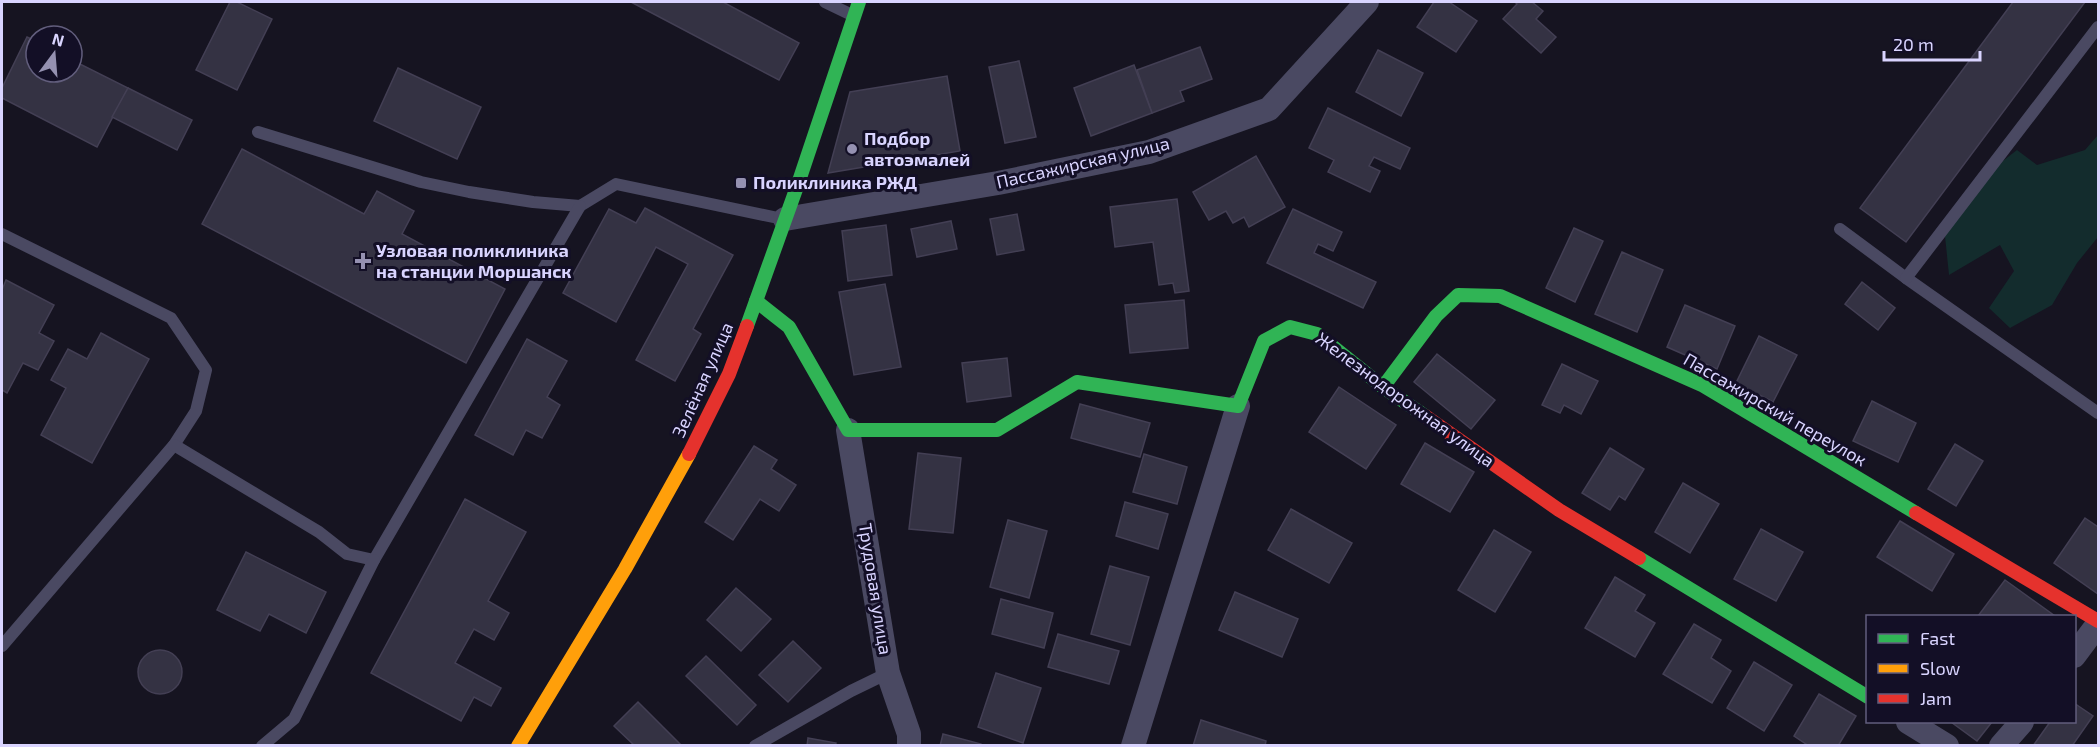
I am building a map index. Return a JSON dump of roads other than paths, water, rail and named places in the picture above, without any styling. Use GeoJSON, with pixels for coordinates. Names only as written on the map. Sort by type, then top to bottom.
{"type":"FeatureCollection","features":[{"type":"Feature","properties":{"kind":"street","name":"Зелёная улица"},"geometry":{"type":"LineString","coordinates":[[518,746],[675,482],[729,374],[859,2]]}},
{"type":"Feature","properties":{"kind":"street","name":"Пассажирская улица"},"geometry":{"type":"LineString","coordinates":[[785,219],[998,183],[1149,152],[1269,109],[1367,2]]}},
{"type":"Feature","properties":{"kind":"street","name":"Пассажирский переулок"},"geometry":{"type":"LineString","coordinates":[[1383,387],[1436,316],[1458,295],[1500,296],[1702,385],[2098,622]]}},
{"type":"Feature","properties":{"kind":"street"},"geometry":{"type":"LineString","coordinates":[[756,301],[789,327],[848,430],[997,430],[1077,382],[1239,406],[1133,746]]}},
{"type":"Feature","properties":{"kind":"street","name":"Железнодорожная улица"},"geometry":{"type":"LineString","coordinates":[[1239,406],[1264,340],[1290,327],[1317,334],[1383,387],[1559,510],[1866,696]]}},
{"type":"Feature","properties":{"kind":"street","name":"Трудовая улица"},"geometry":{"type":"LineString","coordinates":[[848,430],[888,673],[909,734],[909,746]]}},
{"type":"Feature","properties":{"kind":"street"},"geometry":{"type":"LineString","coordinates":[[2076,653],[2098,622]]}},
{"type":"Feature","properties":{"kind":"street"},"geometry":{"type":"LineString","coordinates":[[1910,723],[1947,746]]}},
{"type":"Feature","properties":{"kind":"street"},"geometry":{"type":"LineString","coordinates":[[2001,746],[2021,723]]}},
{"type":"Feature","properties":{"kind":"lane"},"geometry":{"type":"LineString","coordinates":[[825,2],[855,17]]}},
{"type":"Feature","properties":{"kind":"lane"},"geometry":{"type":"LineString","coordinates":[[1906,278],[2098,27]]}},
{"type":"Feature","properties":{"kind":"lane"},"geometry":{"type":"LineString","coordinates":[[258,132],[359,161],[421,182],[501,197],[580,206]]}},
{"type":"Feature","properties":{"kind":"lane"},"geometry":{"type":"LineString","coordinates":[[261,746],[294,719],[375,560],[580,206],[616,184],[785,219]]}},
{"type":"Feature","properties":{"kind":"lane"},"geometry":{"type":"LineString","coordinates":[[1840,229],[2098,413]]}},
{"type":"Feature","properties":{"kind":"lane"},"geometry":{"type":"LineString","coordinates":[[2,234],[171,318],[206,370],[196,411],[174,445],[2,646]]}},
{"type":"Feature","properties":{"kind":"lane"},"geometry":{"type":"LineString","coordinates":[[174,445],[319,532],[346,554],[375,560]]}},
{"type":"Feature","properties":{"kind":"lane"},"geometry":{"type":"LineString","coordinates":[[755,746],[888,673]]}},
{"type":"Feature","properties":{"kind":"place","name":"Подбор автоэмалей"},"geometry":{"type":"Point","coordinates":[852,149]}},
{"type":"Feature","properties":{"kind":"place","name":"Поликлиника РЖД"},"geometry":{"type":"Point","coordinates":[741,183]}},
{"type":"Feature","properties":{"kind":"place","name":"Узловая поликлиника на станции Моршанск"},"geometry":{"type":"Point","coordinates":[363,261]}}]}
